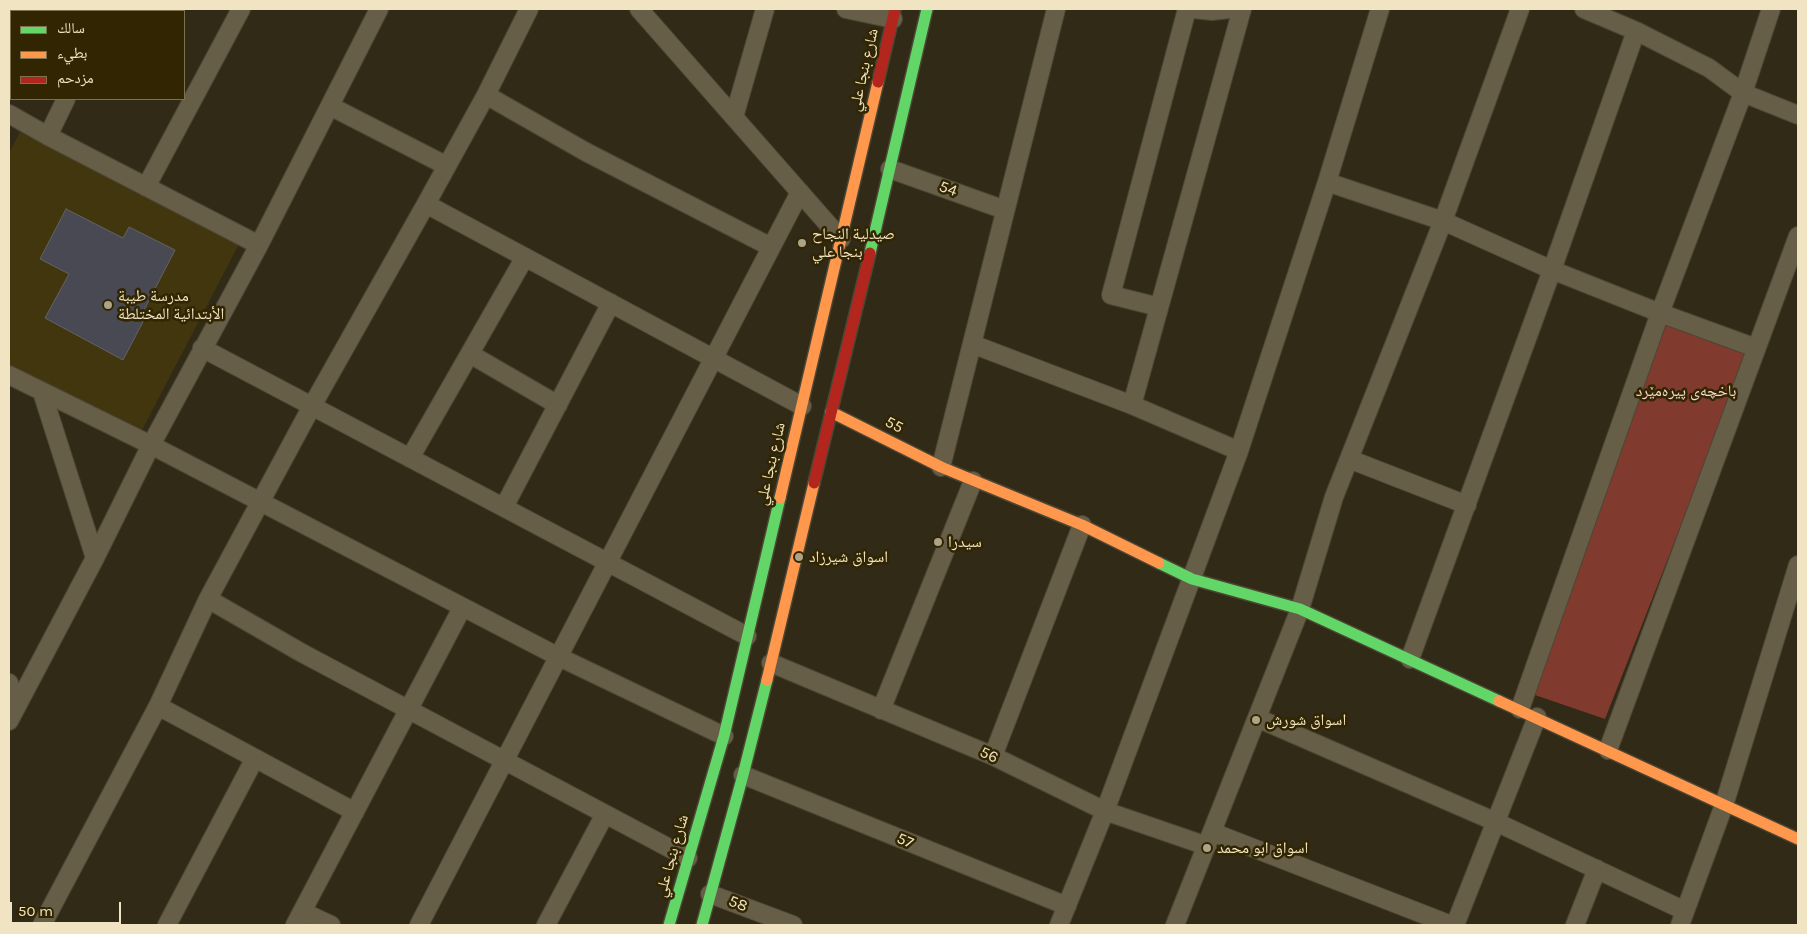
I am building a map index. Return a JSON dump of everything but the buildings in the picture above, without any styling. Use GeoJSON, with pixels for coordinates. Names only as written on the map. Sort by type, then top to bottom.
{"type":"FeatureCollection","features":[{"type":"Feature","properties":{"kind":"main road"},"geometry":{"type":"LineString","coordinates":[[702,925],[771,663],[927,9]]}},
{"type":"Feature","properties":{"kind":"main road","name":"شارع بنجا علي"},"geometry":{"type":"LineString","coordinates":[[669,925],[724,736],[894,14]]}},
{"type":"Feature","properties":{"kind":"main road","name":"55"},"geometry":{"type":"LineString","coordinates":[[832,412],[941,468],[1082,525],[1192,579],[1300,609],[1798,839]]}},
{"type":"Feature","properties":{"kind":"main road"},"geometry":{"type":"LineString","coordinates":[[786,474],[815,480]]}},
{"type":"Feature","properties":{"kind":"street"},"geometry":{"type":"LineString","coordinates":[[146,187],[241,9]]}},
{"type":"Feature","properties":{"kind":"street"},"geometry":{"type":"LineString","coordinates":[[12,714],[96,558],[151,445],[259,245],[380,9]]}},
{"type":"Feature","properties":{"kind":"street"},"geometry":{"type":"LineString","coordinates":[[42,925],[158,706],[208,599],[312,406],[486,95],[529,9]]}},
{"type":"Feature","properties":{"kind":"street"},"geometry":{"type":"LineString","coordinates":[[639,9],[841,239]]}},
{"type":"Feature","properties":{"kind":"street"},"geometry":{"type":"LineString","coordinates":[[734,117],[765,9]]}},
{"type":"Feature","properties":{"kind":"street"},"geometry":{"type":"LineString","coordinates":[[846,9],[894,14]]}},
{"type":"Feature","properties":{"kind":"street"},"geometry":{"type":"LineString","coordinates":[[941,468],[1056,9]]}},
{"type":"Feature","properties":{"kind":"street"},"geometry":{"type":"LineString","coordinates":[[1158,307],[1111,295],[1187,9]]}},
{"type":"Feature","properties":{"kind":"street"},"geometry":{"type":"LineString","coordinates":[[1194,9],[1212,12],[1229,9]]}},
{"type":"Feature","properties":{"kind":"street"},"geometry":{"type":"LineString","coordinates":[[1132,405],[1242,9]]}},
{"type":"Feature","properties":{"kind":"street"},"geometry":{"type":"LineString","coordinates":[[1059,925],[1105,811],[1239,451],[1327,182],[1380,9]]}},
{"type":"Feature","properties":{"kind":"street"},"geometry":{"type":"LineString","coordinates":[[1175,925],[1300,609],[1334,497],[1443,221],[1520,9]]}},
{"type":"Feature","properties":{"kind":"street"},"geometry":{"type":"LineString","coordinates":[[1584,9],[1636,31],[1709,68],[1743,93],[1798,115]]}},
{"type":"Feature","properties":{"kind":"street"},"geometry":{"type":"LineString","coordinates":[[1520,709],[1660,313],[1743,93],[1772,9]]}},
{"type":"Feature","properties":{"kind":"street"},"geometry":{"type":"LineString","coordinates":[[1410,659],[1552,270],[1636,31]]}},
{"type":"Feature","properties":{"kind":"street"},"geometry":{"type":"LineString","coordinates":[[486,95],[586,152],[772,247]]}},
{"type":"Feature","properties":{"kind":"street"},"geometry":{"type":"LineString","coordinates":[[48,136],[66,100]]}},
{"type":"Feature","properties":{"kind":"street"},"geometry":{"type":"LineString","coordinates":[[330,106],[447,166]]}},
{"type":"Feature","properties":{"kind":"street"},"geometry":{"type":"LineString","coordinates":[[9,114],[259,245]]}},
{"type":"Feature","properties":{"kind":"street","name":"54"},"geometry":{"type":"LineString","coordinates":[[890,169],[1005,210]]}},
{"type":"Feature","properties":{"kind":"street"},"geometry":{"type":"LineString","coordinates":[[1327,182],[1443,221],[1552,270],[1660,313],[1756,348]]}},
{"type":"Feature","properties":{"kind":"street"},"geometry":{"type":"LineString","coordinates":[[419,925],[800,192]]}},
{"type":"Feature","properties":{"kind":"street"},"geometry":{"type":"LineString","coordinates":[[426,204],[802,406]]}},
{"type":"Feature","properties":{"kind":"street"},"geometry":{"type":"LineString","coordinates":[[1608,750],[1798,236]]}},
{"type":"Feature","properties":{"kind":"street"},"geometry":{"type":"LineString","coordinates":[[410,458],[525,257]]}},
{"type":"Feature","properties":{"kind":"street"},"geometry":{"type":"LineString","coordinates":[[504,507],[611,303]]}},
{"type":"Feature","properties":{"kind":"street"},"geometry":{"type":"LineString","coordinates":[[972,344],[1132,405],[1239,451]]}},
{"type":"Feature","properties":{"kind":"street"},"geometry":{"type":"LineString","coordinates":[[202,348],[747,636]]}},
{"type":"Feature","properties":{"kind":"street"},"geometry":{"type":"LineString","coordinates":[[470,354],[558,405]]}},
{"type":"Feature","properties":{"kind":"street"},"geometry":{"type":"LineString","coordinates":[[9,375],[151,445],[559,657],[724,736]]}},
{"type":"Feature","properties":{"kind":"street"},"geometry":{"type":"LineString","coordinates":[[42,392],[96,558]]}},
{"type":"Feature","properties":{"kind":"street"},"geometry":{"type":"LineString","coordinates":[[1349,459],[1467,505]]}},
{"type":"Feature","properties":{"kind":"street"},"geometry":{"type":"LineString","coordinates":[[881,710],[973,481]]}},
{"type":"Feature","properties":{"kind":"street"},"geometry":{"type":"LineString","coordinates":[[993,756],[1082,525]]}},
{"type":"Feature","properties":{"kind":"street"},"geometry":{"type":"LineString","coordinates":[[1257,718],[1496,822],[1598,870],[1682,918],[1724,805],[1798,565]]}},
{"type":"Feature","properties":{"kind":"street"},"geometry":{"type":"LineString","coordinates":[[208,599],[302,653],[688,858]]}},
{"type":"Feature","properties":{"kind":"street"},"geometry":{"type":"LineString","coordinates":[[331,925],[299,918],[462,608]]}},
{"type":"Feature","properties":{"kind":"street","name":"56"},"geometry":{"type":"LineString","coordinates":[[771,663],[993,756],[1105,811],[1210,839],[1451,925]]}},
{"type":"Feature","properties":{"kind":"street"},"geometry":{"type":"LineString","coordinates":[[9,683],[12,714]]}},
{"type":"Feature","properties":{"kind":"street"},"geometry":{"type":"LineString","coordinates":[[158,706],[356,812]]}},
{"type":"Feature","properties":{"kind":"street"},"geometry":{"type":"LineString","coordinates":[[1455,925],[1537,717]]}},
{"type":"Feature","properties":{"kind":"street"},"geometry":{"type":"LineString","coordinates":[[168,925],[255,758]]}},
{"type":"Feature","properties":{"kind":"street","name":"57"},"geometry":{"type":"LineString","coordinates":[[743,775],[1067,906]]}},
{"type":"Feature","properties":{"kind":"street"},"geometry":{"type":"LineString","coordinates":[[546,925],[605,814]]}},
{"type":"Feature","properties":{"kind":"street"},"geometry":{"type":"LineString","coordinates":[[1575,925],[1598,870]]}},
{"type":"Feature","properties":{"kind":"street","name":"58"},"geometry":{"type":"LineString","coordinates":[[710,894],[793,925]]}},
{"type":"Feature","properties":{"kind":"shaded area","name":"مدرسة طيبة الأبتدائية المختلطة"},"geometry":{"type":"Polygon","coordinates":[[[20,132],[239,244],[141,432],[9,366],[9,153],[20,132]]]}},
{"type":"Feature","properties":{"kind":"green space","name":"باخچەی پیرەمێرد"},"geometry":{"type":"Polygon","coordinates":[[[1664,322],[1749,352],[1605,719],[1532,694],[1664,322]]]}},
{"type":"Feature","properties":{"kind":"traffic: fast"},"geometry":{"type":"LineString","coordinates":[[870,253],[927,9]]}},
{"type":"Feature","properties":{"kind":"traffic: fast"},"geometry":{"type":"LineString","coordinates":[[669,925],[724,736],[780,498]]}},
{"type":"Feature","properties":{"kind":"traffic: fast"},"geometry":{"type":"LineString","coordinates":[[1159,563],[1192,579],[1300,609],[1499,701]]}},
{"type":"Feature","properties":{"kind":"traffic: fast"},"geometry":{"type":"LineString","coordinates":[[702,925],[767,680]]}},
{"type":"Feature","properties":{"kind":"traffic: slow"},"geometry":{"type":"LineString","coordinates":[[780,498],[878,82]]}},
{"type":"Feature","properties":{"kind":"traffic: slow"},"geometry":{"type":"LineString","coordinates":[[831,412],[941,467],[1082,525],[1159,563]]}},
{"type":"Feature","properties":{"kind":"traffic: slow"},"geometry":{"type":"LineString","coordinates":[[767,680],[814,483]]}},
{"type":"Feature","properties":{"kind":"traffic: slow"},"geometry":{"type":"LineString","coordinates":[[1499,701],[1798,839]]}},
{"type":"Feature","properties":{"kind":"traffic: jam"},"geometry":{"type":"LineString","coordinates":[[878,82],[895,9]]}},
{"type":"Feature","properties":{"kind":"traffic: jam"},"geometry":{"type":"LineString","coordinates":[[814,483],[870,253]]}},
{"type":"Feature","properties":{"kind":"place","name":"صيدلية النجاح بنجا علي"},"geometry":{"type":"Point","coordinates":[802,243]}},
{"type":"Feature","properties":{"kind":"place","name":"مدرسة طيبة الأبتدائية المختلطة"},"geometry":{"type":"Point","coordinates":[108,305]}},
{"type":"Feature","properties":{"kind":"place","name":"سيدرا"},"geometry":{"type":"Point","coordinates":[938,542]}},
{"type":"Feature","properties":{"kind":"place","name":"اسواق شيرزاد"},"geometry":{"type":"Point","coordinates":[799,557]}},
{"type":"Feature","properties":{"kind":"place","name":"اسواق شورش"},"geometry":{"type":"Point","coordinates":[1256,720]}},
{"type":"Feature","properties":{"kind":"place","name":"اسواق ابو محمد"},"geometry":{"type":"Point","coordinates":[1207,848]}}]}
